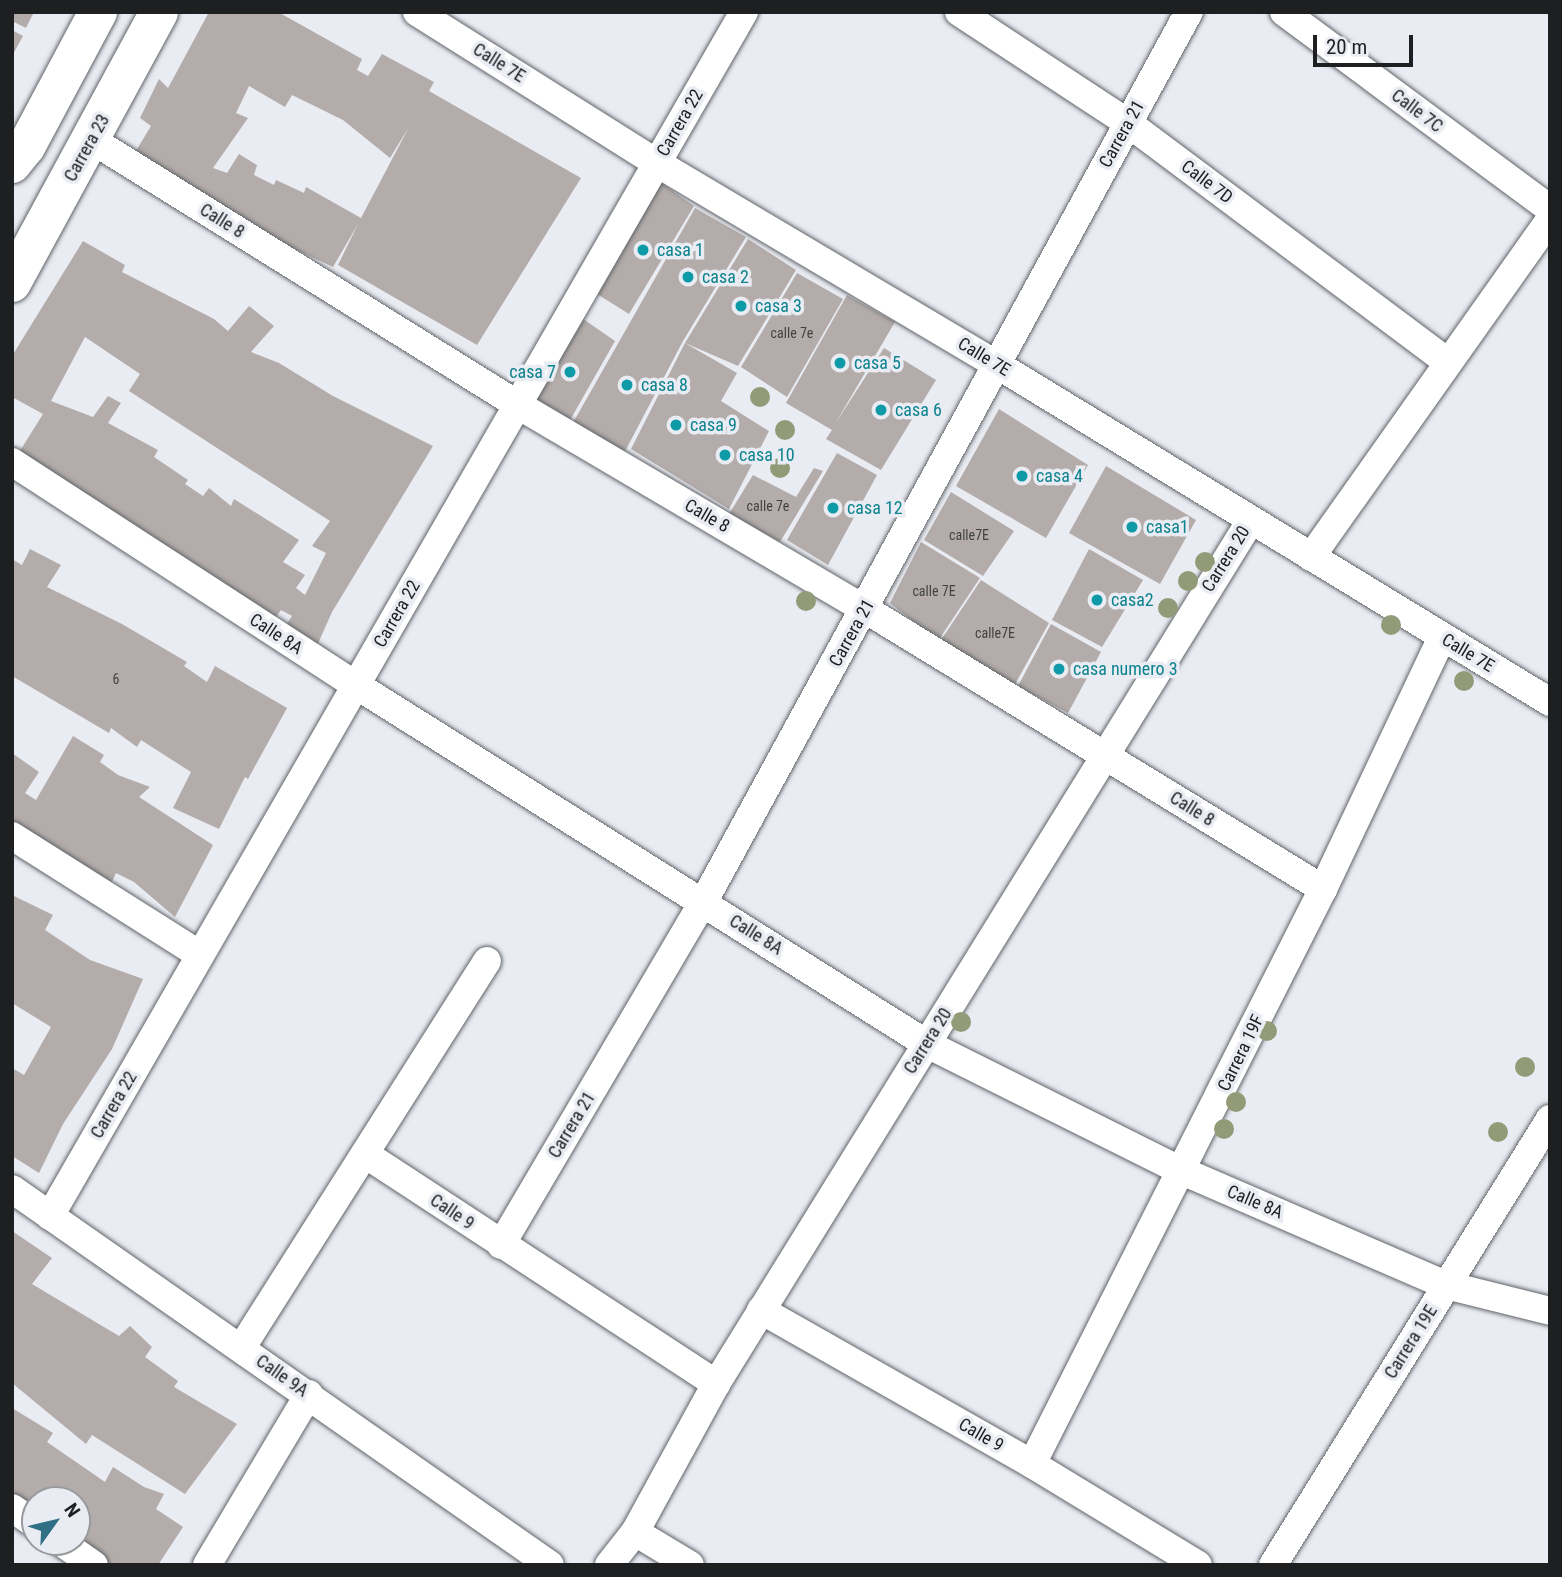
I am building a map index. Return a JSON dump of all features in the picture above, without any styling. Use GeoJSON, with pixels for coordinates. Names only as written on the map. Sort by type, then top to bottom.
{"type":"FeatureCollection","features":[{"type":"Feature","properties":{"kind":"main road"},"geometry":{"type":"LineString","coordinates":[[17,150],[99,12]]}},
{"type":"Feature","properties":{"kind":"main road","name":"Carrera 23"},"geometry":{"type":"LineString","coordinates":[[12,283],[92,140],[159,12]]}},
{"type":"Feature","properties":{"kind":"street","name":"Calle 7E"},"geometry":{"type":"LineString","coordinates":[[417,12],[657,163],[996,364],[1550,702]]}},
{"type":"Feature","properties":{"kind":"street","name":"Carrera 22"},"geometry":{"type":"LineString","coordinates":[[50,1216],[744,12]]}},
{"type":"Feature","properties":{"kind":"street","name":"Calle 7D"},"geometry":{"type":"LineString","coordinates":[[959,12],[1128,123],[1448,362]]}},
{"type":"Feature","properties":{"kind":"street","name":"Carrera 21"},"geometry":{"type":"LineString","coordinates":[[501,1245],[704,901],[1189,12]]}},
{"type":"Feature","properties":{"kind":"street","name":"Calle 7C"},"geometry":{"type":"LineString","coordinates":[[1284,12],[1550,209]]}},
{"type":"Feature","properties":{"kind":"street","name":"Calle 8"},"geometry":{"type":"LineString","coordinates":[[92,140],[518,405],[865,609],[1323,889]]}},
{"type":"Feature","properties":{"kind":"street"},"geometry":{"type":"LineString","coordinates":[[1311,557],[1550,219]]}},
{"type":"Feature","properties":{"kind":"street","name":"Calle 8A"},"geometry":{"type":"LineString","coordinates":[[12,462],[356,685],[704,901],[927,1044],[1182,1171],[1446,1285],[1550,1311]]}},
{"type":"Feature","properties":{"kind":"street","name":"Carrera 20"},"geometry":{"type":"LineString","coordinates":[[610,1565],[635,1532],[716,1384],[761,1310],[1251,520]]}},
{"type":"Feature","properties":{"kind":"street","name":"Carrera 19F"},"geometry":{"type":"LineString","coordinates":[[1032,1464],[1323,889],[1443,637]]}},
{"type":"Feature","properties":{"kind":"street"},"geometry":{"type":"LineString","coordinates":[[12,836],[200,956]]}},
{"type":"Feature","properties":{"kind":"street"},"geometry":{"type":"LineString","coordinates":[[242,1347],[487,961]]}},
{"type":"Feature","properties":{"kind":"street","name":"Carrera 19E"},"geometry":{"type":"LineString","coordinates":[[1273,1565],[1550,1118]]}},
{"type":"Feature","properties":{"kind":"street","name":"Calle 9"},"geometry":{"type":"LineString","coordinates":[[365,1154],[716,1384]]}},
{"type":"Feature","properties":{"kind":"street","name":"Calle 9A"},"geometry":{"type":"LineString","coordinates":[[12,1189],[242,1347],[550,1565]]}},
{"type":"Feature","properties":{"kind":"street","name":"Calle 9"},"geometry":{"type":"LineString","coordinates":[[761,1310],[1032,1464],[1198,1565]]}},
{"type":"Feature","properties":{"kind":"street"},"geometry":{"type":"LineString","coordinates":[[207,1565],[309,1394]]}},
{"type":"Feature","properties":{"kind":"street"},"geometry":{"type":"LineString","coordinates":[[635,1532],[690,1565]]}},
{"type":"Feature","properties":{"kind":"building"},"geometry":{"type":"Polygon","coordinates":[[[12,12],[34,12],[26,28],[12,21],[12,12]]]}},
{"type":"Feature","properties":{"kind":"building"},"geometry":{"type":"Polygon","coordinates":[[[209,12],[278,12],[362,59],[357,70],[368,76],[382,54],[434,82],[429,91],[581,178],[477,345],[338,265],[358,224],[333,267],[277,241],[131,159],[151,126],[140,118],[159,79],[168,88],[209,12]],[[249,86],[236,113],[248,118],[213,168],[227,173],[239,154],[257,165],[254,175],[274,185],[276,180],[304,193],[306,187],[361,218],[409,127],[390,158],[343,120],[292,95],[285,107],[249,86]]]}},
{"type":"Feature","properties":{"kind":"building"},"geometry":{"type":"Polygon","coordinates":[[[12,30],[23,36],[12,56],[12,30]]]}},
{"type":"Feature","properties":{"kind":"building","name":"casa 1"},"geometry":{"type":"Polygon","coordinates":[[[654,178],[694,206],[629,314],[597,294],[654,178]]]}},
{"type":"Feature","properties":{"kind":"building"},"geometry":{"type":"Polygon","coordinates":[[[695,208],[746,237],[683,341],[621,459],[570,428],[695,208]]]}},
{"type":"Feature","properties":{"kind":"building","name":"casa 3"},"geometry":{"type":"Polygon","coordinates":[[[748,239],[796,270],[738,366],[685,343],[748,239]]]}},
{"type":"Feature","properties":{"kind":"building"},"geometry":{"type":"Polygon","coordinates":[[[83,241],[125,265],[122,272],[214,319],[228,331],[249,306],[274,326],[251,352],[279,363],[333,396],[433,446],[332,612],[312,657],[277,638],[292,616],[281,610],[270,626],[18,454],[43,414],[12,397],[12,356],[83,241]],[[85,337],[51,401],[93,417],[108,396],[121,403],[108,423],[158,450],[154,457],[188,480],[185,484],[203,496],[209,488],[231,506],[234,499],[299,540],[283,562],[305,575],[296,588],[305,595],[326,553],[312,546],[330,521],[129,391],[140,374],[85,337]]]}},
{"type":"Feature","properties":{"kind":"building"},"geometry":{"type":"Polygon","coordinates":[[[797,273],[843,299],[787,397],[741,367],[797,273]]]}},
{"type":"Feature","properties":{"kind":"building"},"geometry":{"type":"Polygon","coordinates":[[[847,295],[895,322],[835,424],[884,348],[936,380],[881,470],[826,439],[832,430],[786,403],[847,295]]]}},
{"type":"Feature","properties":{"kind":"building","name":"casa 7"},"geometry":{"type":"Polygon","coordinates":[[[576,314],[615,341],[565,429],[525,403],[576,314]]]}},
{"type":"Feature","properties":{"kind":"building"},"geometry":{"type":"Polygon","coordinates":[[[685,343],[737,373],[721,401],[769,431],[729,509],[631,449],[685,343]]]}},
{"type":"Feature","properties":{"kind":"building","name":"casa 4"},"geometry":{"type":"Polygon","coordinates":[[[999,409],[1088,465],[1046,538],[956,486],[999,409]]]}},
{"type":"Feature","properties":{"kind":"building","name":"casa 12"},"geometry":{"type":"Polygon","coordinates":[[[837,453],[877,475],[828,565],[787,540],[837,453]]]}},
{"type":"Feature","properties":{"kind":"building","name":"casa1"},"geometry":{"type":"Polygon","coordinates":[[[1106,466],[1196,520],[1160,584],[1069,533],[1106,466]]]}},
{"type":"Feature","properties":{"kind":"building"},"geometry":{"type":"Polygon","coordinates":[[[814,468],[823,471],[780,542],[729,514],[753,475],[796,497],[814,468]]]}},
{"type":"Feature","properties":{"kind":"building"},"geometry":{"type":"Polygon","coordinates":[[[951,492],[1014,531],[983,576],[924,540],[951,492]]]}},
{"type":"Feature","properties":{"kind":"building"},"geometry":{"type":"Polygon","coordinates":[[[921,542],[980,578],[938,641],[890,603],[921,542]]]}},
{"type":"Feature","properties":{"kind":"building"},"geometry":{"type":"Polygon","coordinates":[[[30,549],[61,565],[47,587],[122,624],[187,662],[184,666],[207,682],[215,666],[287,708],[248,779],[245,777],[219,829],[173,808],[191,772],[141,740],[137,747],[111,728],[109,733],[12,676],[12,559],[22,565],[30,549]]]}},
{"type":"Feature","properties":{"kind":"building","name":"casa2"},"geometry":{"type":"Polygon","coordinates":[[[1089,549],[1143,580],[1102,647],[1052,620],[1089,549]]]}},
{"type":"Feature","properties":{"kind":"building"},"geometry":{"type":"Polygon","coordinates":[[[981,580],[1049,623],[1014,686],[939,643],[981,580]]]}},
{"type":"Feature","properties":{"kind":"building","name":"casa numero 3"},"geometry":{"type":"Polygon","coordinates":[[[1051,624],[1101,652],[1068,713],[1018,686],[1051,624]]]}},
{"type":"Feature","properties":{"kind":"building"},"geometry":{"type":"Polygon","coordinates":[[[73,736],[104,755],[100,762],[118,775],[150,787],[139,797],[213,845],[175,917],[134,882],[116,873],[109,888],[12,842],[12,753],[39,772],[25,793],[36,800],[73,736]]]}},
{"type":"Feature","properties":{"kind":"building"},"geometry":{"type":"Polygon","coordinates":[[[12,895],[53,915],[45,930],[90,960],[143,979],[112,1049],[63,1124],[39,1173],[12,1156],[12,1068],[24,1075],[51,1027],[12,1003],[12,895]]]}},
{"type":"Feature","properties":{"kind":"building"},"geometry":{"type":"Polygon","coordinates":[[[12,1231],[52,1258],[32,1284],[119,1336],[130,1326],[152,1347],[145,1357],[178,1381],[174,1387],[237,1424],[185,1494],[92,1435],[86,1444],[12,1383],[12,1231]]]}},
{"type":"Feature","properties":{"kind":"building"},"geometry":{"type":"Polygon","coordinates":[[[12,1408],[53,1433],[47,1442],[105,1482],[113,1467],[144,1487],[164,1494],[156,1509],[183,1527],[158,1565],[94,1565],[88,1556],[91,1556],[91,1486],[21,1486],[21,1499],[12,1493],[12,1408]]]}},
{"type":"Feature","properties":{"kind":"place","name":"casa 1"},"geometry":{"type":"Point","coordinates":[643,250]}},
{"type":"Feature","properties":{"kind":"place","name":"casa 2"},"geometry":{"type":"Point","coordinates":[688,277]}},
{"type":"Feature","properties":{"kind":"place","name":"casa 3"},"geometry":{"type":"Point","coordinates":[741,306]}},
{"type":"Feature","properties":{"kind":"place","name":"casa 5"},"geometry":{"type":"Point","coordinates":[840,363]}},
{"type":"Feature","properties":{"kind":"place","name":"casa 7"},"geometry":{"type":"Point","coordinates":[570,372]}},
{"type":"Feature","properties":{"kind":"place","name":"casa 8"},"geometry":{"type":"Point","coordinates":[627,385]}},
{"type":"Feature","properties":{"kind":"place","name":"casa 6"},"geometry":{"type":"Point","coordinates":[881,410]}},
{"type":"Feature","properties":{"kind":"place","name":"casa 9"},"geometry":{"type":"Point","coordinates":[676,425]}},
{"type":"Feature","properties":{"kind":"place","name":"casa 10"},"geometry":{"type":"Point","coordinates":[725,455]}},
{"type":"Feature","properties":{"kind":"place","name":"casa 4"},"geometry":{"type":"Point","coordinates":[1022,476]}},
{"type":"Feature","properties":{"kind":"place","name":"casa 12"},"geometry":{"type":"Point","coordinates":[833,508]}},
{"type":"Feature","properties":{"kind":"place","name":"casa1"},"geometry":{"type":"Point","coordinates":[1132,527]}},
{"type":"Feature","properties":{"kind":"place","name":"casa2"},"geometry":{"type":"Point","coordinates":[1097,600]}},
{"type":"Feature","properties":{"kind":"place","name":"casa numero 3"},"geometry":{"type":"Point","coordinates":[1059,669]}}]}
